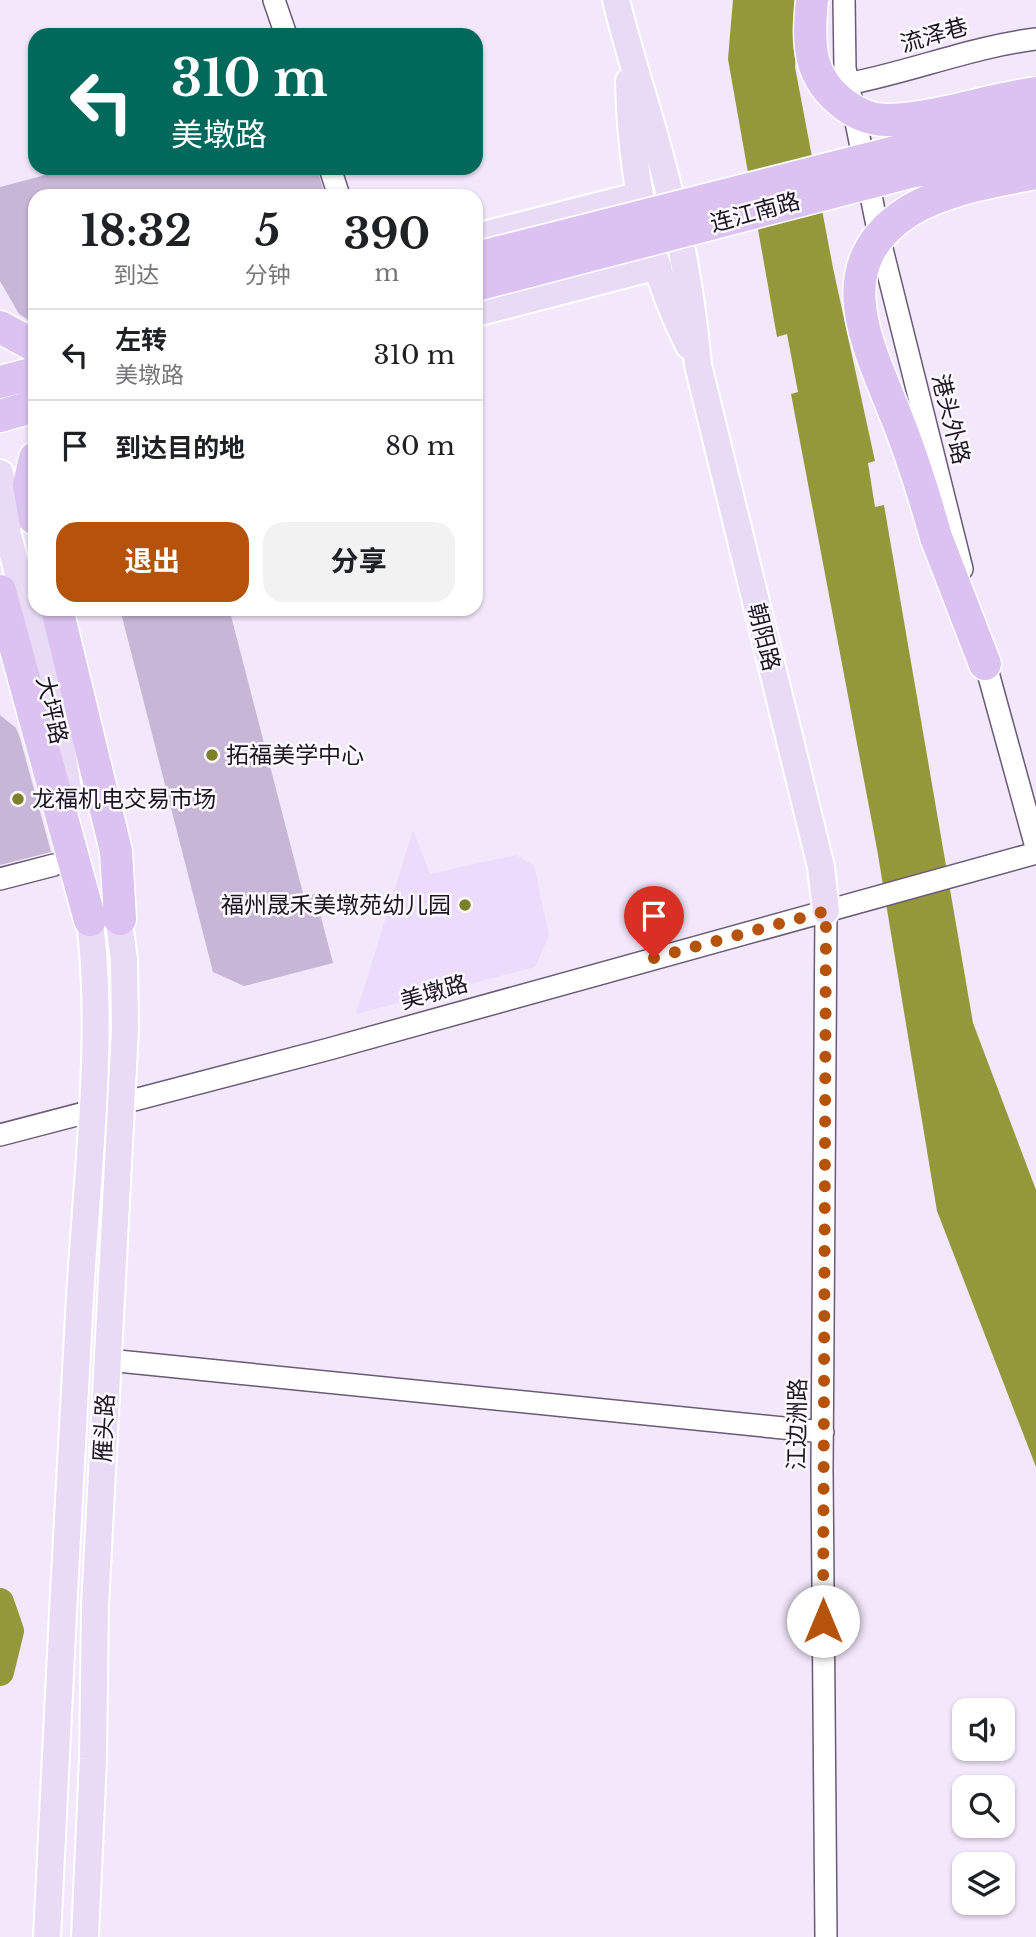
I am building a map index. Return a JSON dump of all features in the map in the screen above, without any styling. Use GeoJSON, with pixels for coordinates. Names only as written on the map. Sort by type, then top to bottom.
{"type":"FeatureCollection","features":[{"type":"Feature","properties":{"kind":"highway"},"geometry":{"type":"LineString","coordinates":[[812,0],[808,36],[813,63],[828,92],[856,114],[886,121],[1036,93]]}},
{"type":"Feature","properties":{"kind":"highway","name":"连江南路"},"geometry":{"type":"LineString","coordinates":[[483,256],[903,150],[1036,125]]}},
{"type":"Feature","properties":{"kind":"highway","name":"连江南路"},"geometry":{"type":"LineString","coordinates":[[483,283],[910,172],[1036,149]]}},
{"type":"Feature","properties":{"kind":"highway"},"geometry":{"type":"LineString","coordinates":[[985,664],[936,537],[911,457],[860,324],[858,292],[866,258],[883,231],[910,211],[953,193],[1036,173]]}},
{"type":"Feature","properties":{"kind":"highway"},"geometry":{"type":"LineString","coordinates":[[0,327],[28,342]]}},
{"type":"Feature","properties":{"kind":"highway"},"geometry":{"type":"LineString","coordinates":[[0,382],[28,375]]}},
{"type":"Feature","properties":{"kind":"highway"},"geometry":{"type":"LineString","coordinates":[[0,416],[28,408]]}},
{"type":"Feature","properties":{"kind":"highway"},"geometry":{"type":"LineString","coordinates":[[0,591],[105,920]]}},
{"type":"Feature","properties":{"kind":"highway"},"geometry":{"type":"LineString","coordinates":[[59,616],[116,851],[105,920]]}},
{"type":"Feature","properties":{"kind":"main road","name":"朝阳路"},"geometry":{"type":"LineString","coordinates":[[617,0],[628,52],[662,164],[689,292],[698,365],[821,867],[826,911]]}},
{"type":"Feature","properties":{"kind":"main road","name":"朝阳路"},"geometry":{"type":"LineString","coordinates":[[628,52],[631,141],[640,195],[658,266],[678,325],[698,365]]}},
{"type":"Feature","properties":{"kind":"main road"},"geometry":{"type":"LineString","coordinates":[[483,235],[640,195]]}},
{"type":"Feature","properties":{"kind":"main road"},"geometry":{"type":"LineString","coordinates":[[583,209],[597,217],[611,269],[602,280]]}},
{"type":"Feature","properties":{"kind":"main road"},"geometry":{"type":"LineString","coordinates":[[483,311],[658,266]]}},
{"type":"Feature","properties":{"kind":"main road","name":"大坪路"},"geometry":{"type":"LineString","coordinates":[[0,473],[28,582]]}},
{"type":"Feature","properties":{"kind":"main road","name":"大坪路"},"geometry":{"type":"LineString","coordinates":[[0,503],[28,612]]}},
{"type":"Feature","properties":{"kind":"main road","name":"大坪路"},"geometry":{"type":"LineString","coordinates":[[29,616],[105,920]]}},
{"type":"Feature","properties":{"kind":"main road","name":"大坪路"},"geometry":{"type":"LineString","coordinates":[[37,616],[66,726],[94,807],[105,920]]}},
{"type":"Feature","properties":{"kind":"main road","name":"雁头路"},"geometry":{"type":"LineString","coordinates":[[85,1937],[93,1759],[95,1606],[125,1002],[105,920]]}},
{"type":"Feature","properties":{"kind":"main road","name":"雁头路"},"geometry":{"type":"LineString","coordinates":[[47,1937],[65,1552],[91,1112],[95,988],[105,920]]}},
{"type":"Feature","properties":{"kind":"street"},"geometry":{"type":"LineString","coordinates":[[274,0],[284,28]]}},
{"type":"Feature","properties":{"kind":"street","name":"港头外路"},"geometry":{"type":"LineString","coordinates":[[845,0],[842,38],[847,84],[881,245],[985,664],[1036,847]]}},
{"type":"Feature","properties":{"kind":"street","name":"流泽巷"},"geometry":{"type":"LineString","coordinates":[[847,84],[886,77],[991,46],[1036,39]]}},
{"type":"Feature","properties":{"kind":"street","name":"美墩路"},"geometry":{"type":"LineString","coordinates":[[0,1135],[121,1105],[1036,853]]}},
{"type":"Feature","properties":{"kind":"street"},"geometry":{"type":"LineString","coordinates":[[0,879],[54,865]]}},
{"type":"Feature","properties":{"kind":"street","name":"江边洲路"},"geometry":{"type":"LineString","coordinates":[[826,911],[823,1432],[826,1937]]}},
{"type":"Feature","properties":{"kind":"street"},"geometry":{"type":"LineString","coordinates":[[108,1360],[823,1432]]}},
{"type":"Feature","properties":{"kind":"shaded area"},"geometry":{"type":"Polygon","coordinates":[[[733,0],[802,0],[795,67],[833,268],[875,461],[868,463],[875,507],[884,505],[973,1023],[1036,1190],[1036,1467],[937,1211],[877,849],[791,394],[798,392],[787,334],[777,337],[728,59],[733,0]]]}},
{"type":"Feature","properties":{"kind":"shaded area","name":"福州晟禾美墩苑幼儿园"},"geometry":{"type":"Polygon","coordinates":[[[413,830],[430,874],[516,855],[534,865],[549,936],[535,967],[356,1014],[413,830]]]}},
{"type":"Feature","properties":{"kind":"building"},"geometry":{"type":"Polygon","coordinates":[[[45,175],[319,175],[323,189],[28,189],[28,320],[19,314],[0,281],[0,187],[45,175]]]}},
{"type":"Feature","properties":{"kind":"building","name":"拓福美学中心"},"geometry":{"type":"Polygon","coordinates":[[[122,616],[231,616],[304,897],[315,894],[333,963],[244,986],[213,972],[122,616]]]}},
{"type":"Feature","properties":{"kind":"building","name":"龙福机电交易市场"},"geometry":{"type":"Polygon","coordinates":[[[0,715],[16,728],[20,738],[51,852],[0,865],[0,715]]]}},
{"type":"Feature","properties":{"kind":"waterway"},"geometry":{"type":"LineString","coordinates":[[0,1602],[10,1631],[0,1672]]}},
{"type":"Feature","properties":{"kind":"place","name":"拓福美学中心"},"geometry":{"type":"Point","coordinates":[212,755]}},
{"type":"Feature","properties":{"kind":"place","name":"龙福机电交易市场"},"geometry":{"type":"Point","coordinates":[18,799]}},
{"type":"Feature","properties":{"kind":"place","name":"福州晟禾美墩苑幼儿园"},"geometry":{"type":"Point","coordinates":[465,905]}},
{"type":"Feature","properties":{"kind":"route"},"geometry":{"type":"LineString","coordinates":[[654,958],[826,911],[823,1621]]}}]}
